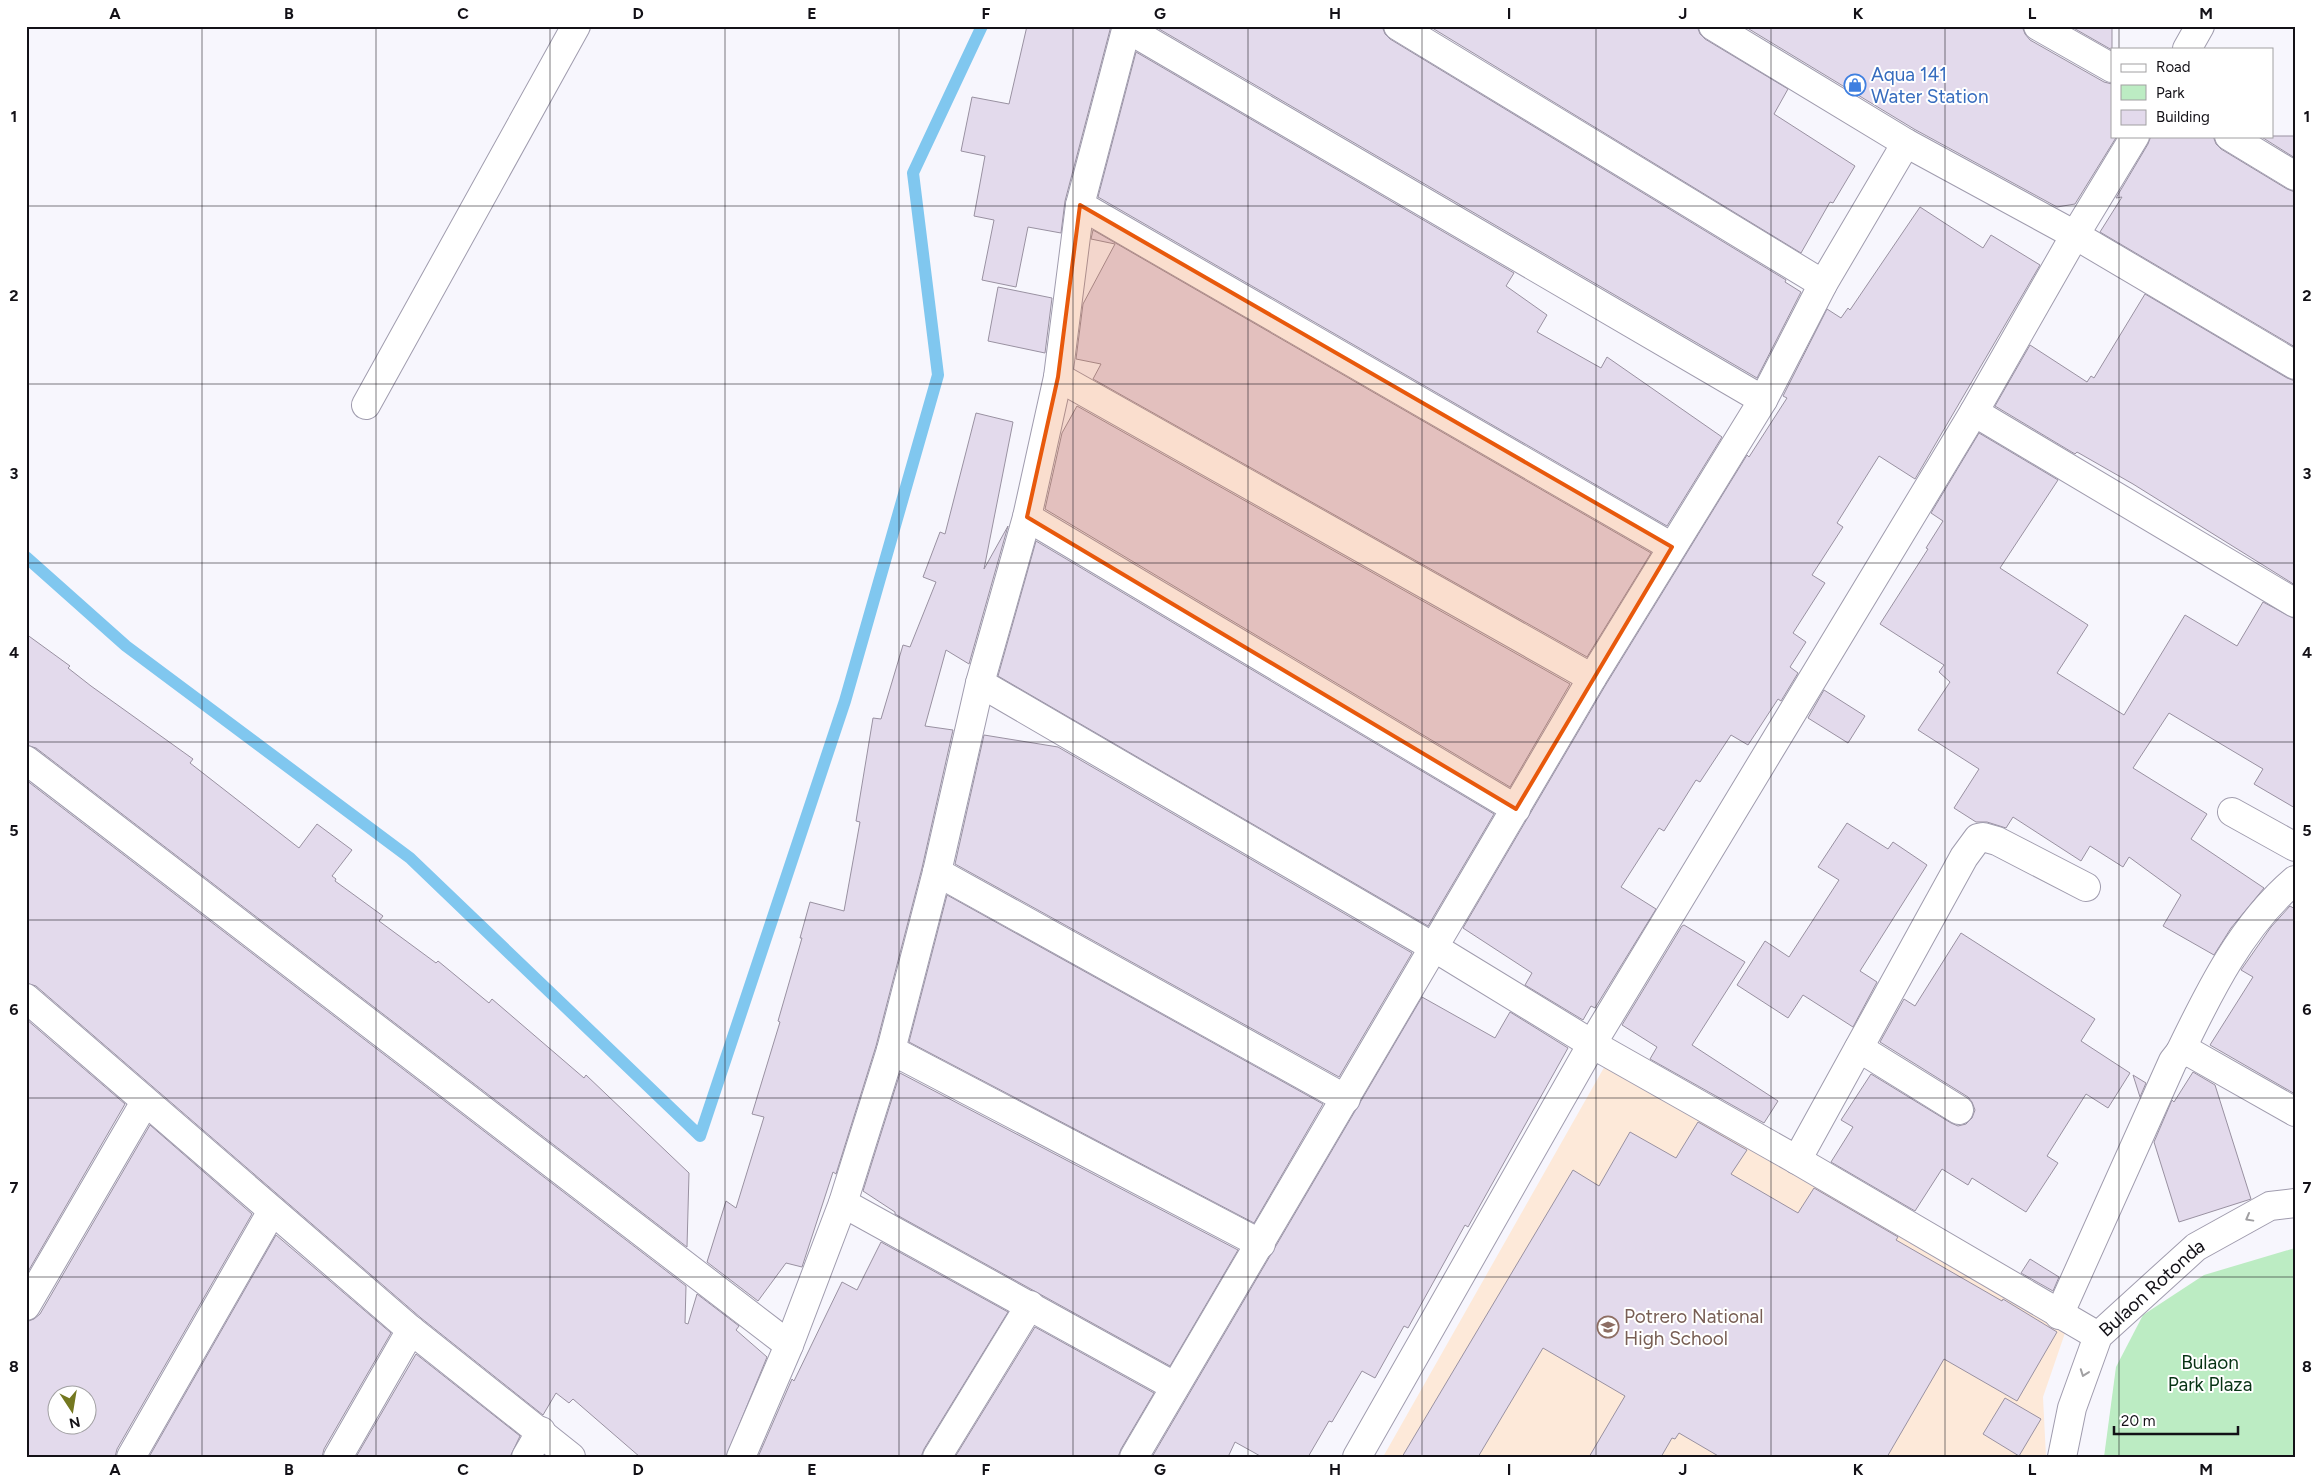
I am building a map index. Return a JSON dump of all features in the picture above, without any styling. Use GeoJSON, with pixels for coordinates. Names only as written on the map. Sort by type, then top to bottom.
{"type":"FeatureCollection","features":[{"type":"Feature","properties":{"kind":"street"},"geometry":{"type":"LineString","coordinates":[[366,405],[576,26]]}},
{"type":"Feature","properties":{"kind":"street"},"geometry":{"type":"LineString","coordinates":[[1398,26],[1823,284]]}},
{"type":"Feature","properties":{"kind":"street"},"geometry":{"type":"LineString","coordinates":[[1713,26],[1906,143],[2075,235],[2295,364]]}},
{"type":"Feature","properties":{"kind":"street"},"geometry":{"type":"LineString","coordinates":[[2038,26],[2111,67]]}},
{"type":"Feature","properties":{"kind":"street"},"geometry":{"type":"LineString","coordinates":[[2188,48],[2200,26]]}},
{"type":"Feature","properties":{"kind":"street"},"geometry":{"type":"LineString","coordinates":[[740,1457],[789,1345],[843,1202],[891,1050],[937,872],[980,683],[1027,517],[1058,376],[1080,205],[1127,27],[1763,400]]}},
{"type":"Feature","properties":{"kind":"street"},"geometry":{"type":"LineString","coordinates":[[1357,1457],[1592,1044],[1974,412],[2075,235],[2134,138]]}},
{"type":"Feature","properties":{"kind":"street"},"geometry":{"type":"LineString","coordinates":[[2232,138],[2295,176]]}},
{"type":"Feature","properties":{"kind":"street"},"geometry":{"type":"LineString","coordinates":[[1134,1457],[1174,1386],[1261,1244],[1592,678],[1763,400],[1823,284],[1906,143]]}},
{"type":"Feature","properties":{"kind":"street"},"geometry":{"type":"LineString","coordinates":[[1080,205],[1672,547]]}},
{"type":"Feature","properties":{"kind":"street"},"geometry":{"type":"LineString","coordinates":[[1058,376],[1592,678]]}},
{"type":"Feature","properties":{"kind":"street"},"geometry":{"type":"LineString","coordinates":[[1974,412],[2295,602]]}},
{"type":"Feature","properties":{"kind":"street"},"geometry":{"type":"LineString","coordinates":[[1027,517],[1516,809]]}},
{"type":"Feature","properties":{"kind":"street"},"geometry":{"type":"LineString","coordinates":[[980,683],[1435,948],[1592,1044],[1797,1160],[2059,1315],[2098,1336]]}},
{"type":"Feature","properties":{"kind":"street"},"geometry":{"type":"LineString","coordinates":[[26,760],[789,1345]]}},
{"type":"Feature","properties":{"kind":"street"},"geometry":{"type":"LineString","coordinates":[[2232,812],[2295,847]]}},
{"type":"Feature","properties":{"kind":"street"},"geometry":{"type":"LineString","coordinates":[[1797,1160],[1964,858],[1978,838],[1983,837],[1997,841],[2086,887]]}},
{"type":"Feature","properties":{"kind":"street"},"geometry":{"type":"LineString","coordinates":[[937,872],[1346,1099]]}},
{"type":"Feature","properties":{"kind":"street"},"geometry":{"type":"LineString","coordinates":[[2059,1315],[2173,1061],[2180,1052],[2212,986],[2271,900],[2295,880]]}},
{"type":"Feature","properties":{"kind":"street"},"geometry":{"type":"LineString","coordinates":[[26,998],[411,1330],[572,1457]]}},
{"type":"Feature","properties":{"kind":"street"},"geometry":{"type":"LineString","coordinates":[[1859,1048],[1959,1110]]}},
{"type":"Feature","properties":{"kind":"street"},"geometry":{"type":"LineString","coordinates":[[891,1050],[1261,1244]]}},
{"type":"Feature","properties":{"kind":"street"},"geometry":{"type":"LineString","coordinates":[[2180,1052],[2191,1053],[2295,1112]]}},
{"type":"Feature","properties":{"kind":"street"},"geometry":{"type":"LineString","coordinates":[[26,1306],[145,1102]]}},
{"type":"Feature","properties":{"kind":"street"},"geometry":{"type":"LineString","coordinates":[[843,1202],[1174,1386]]}},
{"type":"Feature","properties":{"kind":"street","name":"Bulaon Rotonda"},"geometry":{"type":"LineString","coordinates":[[2062,1457],[2072,1408],[2098,1336],[2196,1247],[2270,1206],[2295,1203]]}},
{"type":"Feature","properties":{"kind":"street"},"geometry":{"type":"LineString","coordinates":[[131,1457],[272,1211]]}},
{"type":"Feature","properties":{"kind":"street"},"geometry":{"type":"LineString","coordinates":[[936,1457],[1030,1305]]}},
{"type":"Feature","properties":{"kind":"street"},"geometry":{"type":"LineString","coordinates":[[338,1457],[411,1330]]}},
{"type":"Feature","properties":{"kind":"street"},"geometry":{"type":"LineString","coordinates":[[526,1457],[540,1431]]}},
{"type":"Feature","properties":{"kind":"highlighted area"},"geometry":{"type":"Polygon","coordinates":[[[1080,205],[1672,547],[1516,809],[1027,517],[1058,377],[1080,205]]]}},
{"type":"Feature","properties":{"kind":"shaded area","name":"Potrero National High School"},"geometry":{"type":"Polygon","coordinates":[[[1606,1064],[2065,1333],[2043,1397],[2046,1457],[1383,1457],[1606,1064]]]}},
{"type":"Feature","properties":{"kind":"green space","name":"Bulaon Park Plaza"},"geometry":{"type":"Polygon","coordinates":[[[2295,1248],[2295,1457],[2104,1457],[2116,1367],[2143,1315],[2204,1275],[2295,1248]]]}},
{"type":"Feature","properties":{"kind":"building"},"geometry":{"type":"Polygon","coordinates":[[[1027,26],[1111,26],[1065,201],[1061,233],[1028,227],[1016,287],[982,280],[994,220],[974,216],[985,156],[961,151],[972,97],[1009,104],[1027,26]]]}},
{"type":"Feature","properties":{"kind":"building"},"geometry":{"type":"Polygon","coordinates":[[[1154,26],[1382,26],[1385,34],[1390,39],[1786,280],[1785,282],[1801,292],[1757,378],[1154,26]]]}},
{"type":"Feature","properties":{"kind":"building"},"geometry":{"type":"Polygon","coordinates":[[[1429,26],[1697,26],[1700,34],[1705,39],[1788,89],[1774,114],[1855,166],[1833,203],[1830,202],[1801,253],[1429,26]]]}},
{"type":"Feature","properties":{"kind":"building"},"geometry":{"type":"Polygon","coordinates":[[[1744,26],[2022,26],[2030,40],[2104,82],[2111,84],[2111,138],[2116,138],[2075,204],[2057,207],[1914,129],[1744,26]]]}},
{"type":"Feature","properties":{"kind":"building"},"geometry":{"type":"Polygon","coordinates":[[[2070,26],[2112,26],[2111,49],[2070,26]]]}},
{"type":"Feature","properties":{"kind":"building"},"geometry":{"type":"Polygon","coordinates":[[[1136,52],[1514,273],[1506,286],[1547,315],[1537,332],[1601,368],[1607,357],[1722,437],[1667,526],[1098,197],[1136,52]]]}},
{"type":"Feature","properties":{"kind":"building"},"geometry":{"type":"Polygon","coordinates":[[[2295,136],[2295,158],[2263,138],[2295,136]]]}},
{"type":"Feature","properties":{"kind":"building"},"geometry":{"type":"Polygon","coordinates":[[[2150,138],[2214,138],[2221,149],[2295,192],[2295,347],[2100,232],[2122,197],[2116,198],[2150,138]]]}},
{"type":"Feature","properties":{"kind":"building"},"geometry":{"type":"Polygon","coordinates":[[[1920,207],[1983,248],[1991,235],[2040,265],[1915,479],[1879,456],[1837,523],[1843,527],[1812,575],[1825,583],[1793,633],[1806,642],[1790,667],[1798,673],[1781,701],[1778,699],[1748,745],[1731,735],[1700,782],[1696,780],[1664,831],[1659,828],[1621,887],[1656,909],[1595,1008],[1591,1006],[1583,1020],[1525,985],[1532,973],[1463,928],[1605,686],[1747,455],[1749,457],[1787,398],[1783,396],[1827,309],[1841,318],[1848,308],[1850,310],[1920,207]]]}},
{"type":"Feature","properties":{"kind":"building"},"geometry":{"type":"Polygon","coordinates":[[[1093,230],[1651,553],[1587,657],[1093,379],[1101,364],[1076,359],[1083,304],[1115,244],[1091,239],[1093,230]]]}},
{"type":"Feature","properties":{"kind":"building"},"geometry":{"type":"Polygon","coordinates":[[[998,287],[1052,298],[1045,353],[988,341],[998,287]]]}},
{"type":"Feature","properties":{"kind":"building"},"geometry":{"type":"Polygon","coordinates":[[[2145,294],[2295,381],[2295,585],[2133,484],[2077,452],[2075,454],[1995,406],[2030,345],[2087,382],[2091,376],[2094,378],[2145,294]]]}},
{"type":"Feature","properties":{"kind":"building"},"geometry":{"type":"Polygon","coordinates":[[[1077,406],[1570,684],[1510,787],[1045,509],[1062,433],[1077,406]]]}},
{"type":"Feature","properties":{"kind":"building"},"geometry":{"type":"Polygon","coordinates":[[[976,413],[1013,422],[984,569],[1008,526],[969,664],[946,650],[925,726],[953,730],[922,868],[876,1046],[836,1174],[833,1172],[802,1267],[786,1263],[758,1301],[707,1262],[726,1201],[736,1208],[764,1117],[752,1114],[780,1022],[778,1021],[802,938],[800,938],[810,902],[844,911],[860,822],[856,821],[873,718],[881,719],[903,645],[910,647],[936,582],[923,577],[940,532],[945,534],[976,413]]]}},
{"type":"Feature","properties":{"kind":"building"},"geometry":{"type":"Polygon","coordinates":[[[1979,433],[2058,480],[2000,568],[2088,625],[2057,673],[2124,715],[2185,615],[2237,646],[2263,602],[2295,619],[2295,808],[2254,784],[2263,769],[2169,713],[2133,768],[2207,814],[2191,839],[2264,888],[2231,928],[2214,955],[2163,926],[2181,895],[2129,857],[2123,867],[2090,846],[2081,861],[2013,817],[2006,828],[1987,822],[1976,822],[1954,808],[1979,769],[1918,730],[1950,682],[1939,672],[1944,665],[1880,624],[1928,549],[1926,548],[1943,521],[1931,513],[1979,433]]]}},
{"type":"Feature","properties":{"kind":"building"},"geometry":{"type":"Polygon","coordinates":[[[1036,541],[1494,814],[1428,926],[998,676],[1036,541]]]}},
{"type":"Feature","properties":{"kind":"building"},"geometry":{"type":"Polygon","coordinates":[[[26,634],[70,666],[68,668],[91,686],[193,759],[190,763],[299,848],[317,824],[352,850],[332,876],[336,879],[335,881],[383,916],[379,921],[436,963],[438,961],[489,1003],[492,999],[584,1078],[586,1075],[689,1173],[687,1247],[36,748],[26,745],[26,634]]]}},
{"type":"Feature","properties":{"kind":"building"},"geometry":{"type":"Polygon","coordinates":[[[1824,690],[1865,716],[1848,743],[1808,718],[1824,690]]]}},
{"type":"Feature","properties":{"kind":"building"},"geometry":{"type":"Polygon","coordinates":[[[984,735],[1058,747],[1412,953],[1339,1077],[955,864],[984,735]]]}},
{"type":"Feature","properties":{"kind":"building"},"geometry":{"type":"Polygon","coordinates":[[[26,780],[686,1286],[685,1323],[688,1324],[697,1294],[739,1326],[736,1330],[767,1357],[726,1457],[640,1457],[573,1399],[569,1403],[556,1393],[543,1415],[421,1318],[36,986],[26,983],[26,780]]]}},
{"type":"Feature","properties":{"kind":"building"},"geometry":{"type":"Polygon","coordinates":[[[1847,823],[1888,849],[1893,842],[1927,865],[1860,971],[1877,982],[1853,1027],[1803,995],[1788,1018],[1737,985],[1765,941],[1789,957],[1839,880],[1818,867],[1847,823]]]}},
{"type":"Feature","properties":{"kind":"building"},"geometry":{"type":"Polygon","coordinates":[[[947,895],[1323,1104],[1254,1223],[909,1042],[947,895]]]}},
{"type":"Feature","properties":{"kind":"building"},"geometry":{"type":"Polygon","coordinates":[[[2290,906],[2295,909],[2295,1094],[2210,1045],[2253,977],[2241,970],[2271,927],[2290,906]]]}},
{"type":"Feature","properties":{"kind":"building"},"geometry":{"type":"Polygon","coordinates":[[[1684,925],[1745,962],[1692,1045],[1778,1101],[1764,1123],[1650,1059],[1657,1047],[1622,1025],[1684,925]]]}},
{"type":"Feature","properties":{"kind":"building"},"geometry":{"type":"Polygon","coordinates":[[[1961,933],[2095,1019],[2081,1041],[2130,1073],[2108,1108],[2086,1094],[2047,1156],[2058,1163],[2026,1212],[1972,1178],[1968,1185],[1942,1169],[1915,1211],[1831,1162],[1853,1127],[1841,1120],[1871,1074],[1951,1123],[1958,1126],[1966,1124],[1972,1118],[1975,1110],[1968,1097],[1880,1042],[1904,999],[1915,1006],[1961,933]]]}},
{"type":"Feature","properties":{"kind":"building"},"geometry":{"type":"Polygon","coordinates":[[[1422,997],[1495,1038],[1510,1012],[1568,1048],[1468,1227],[1465,1225],[1408,1328],[1404,1326],[1375,1378],[1362,1371],[1332,1422],[1329,1421],[1308,1457],[1262,1457],[1235,1442],[1228,1457],[1152,1457],[1422,997]]]}},
{"type":"Feature","properties":{"kind":"building"},"geometry":{"type":"Polygon","coordinates":[[[26,1019],[125,1104],[26,1275],[26,1019]]]}},
{"type":"Feature","properties":{"kind":"building"},"geometry":{"type":"Polygon","coordinates":[[[2193,1072],[2215,1085],[2251,1199],[2179,1222],[2154,1142],[2172,1100],[2174,1102],[2193,1072]]]}},
{"type":"Feature","properties":{"kind":"building"},"geometry":{"type":"Polygon","coordinates":[[[900,1073],[1238,1250],[1170,1366],[895,1214],[895,1212],[863,1191],[900,1073]]]}},
{"type":"Feature","properties":{"kind":"building"},"geometry":{"type":"Polygon","coordinates":[[[2133,1075],[2146,1083],[2140,1097],[2133,1075]]]}},
{"type":"Feature","properties":{"kind":"building"},"geometry":{"type":"Polygon","coordinates":[[[1698,1122],[1747,1150],[1731,1174],[1798,1213],[1814,1188],[1898,1237],[1896,1240],[2002,1301],[2003,1299],[2057,1332],[2017,1401],[1944,1359],[1887,1457],[1720,1457],[1679,1433],[1675,1439],[1672,1438],[1661,1457],[1589,1457],[1625,1396],[1543,1348],[1478,1457],[1402,1457],[1573,1170],[1599,1186],[1630,1132],[1676,1158],[1698,1122]]]}},
{"type":"Feature","properties":{"kind":"building"},"geometry":{"type":"Polygon","coordinates":[[[150,1125],[252,1214],[117,1449],[115,1457],[26,1457],[26,1322],[40,1314],[150,1125]]]}},
{"type":"Feature","properties":{"kind":"building"},"geometry":{"type":"Polygon","coordinates":[[[276,1235],[391,1333],[324,1449],[322,1457],[149,1457],[276,1235]]]}},
{"type":"Feature","properties":{"kind":"building"},"geometry":{"type":"Polygon","coordinates":[[[881,1242],[1008,1312],[924,1449],[921,1457],[758,1457],[792,1379],[794,1381],[842,1282],[857,1290],[881,1242]]]}},
{"type":"Feature","properties":{"kind":"building"},"geometry":{"type":"Polygon","coordinates":[[[2030,1259],[2059,1277],[2053,1291],[2021,1273],[2030,1259]]]}},
{"type":"Feature","properties":{"kind":"building"},"geometry":{"type":"Polygon","coordinates":[[[1035,1327],[1154,1393],[1118,1457],[955,1457],[1035,1327]]]}},
{"type":"Feature","properties":{"kind":"building"},"geometry":{"type":"Polygon","coordinates":[[[416,1354],[520,1436],[510,1457],[356,1457],[416,1354]]]}},
{"type":"Feature","properties":{"kind":"building"},"geometry":{"type":"Polygon","coordinates":[[[2005,1398],[2041,1419],[2019,1456],[1983,1434],[2005,1398]]]}},
{"type":"Feature","properties":{"kind":"waterway"},"geometry":{"type":"LineString","coordinates":[[26,557],[126,646],[410,858],[700,1136],[845,701],[938,375],[913,173],[982,26]]}},
{"type":"Feature","properties":{"kind":"place","name":"Aqua 141 Water Station"},"geometry":{"type":"Point","coordinates":[1855,85]}},
{"type":"Feature","properties":{"kind":"place","name":"Potrero National High School"},"geometry":{"type":"Point","coordinates":[1608,1327]}}]}
